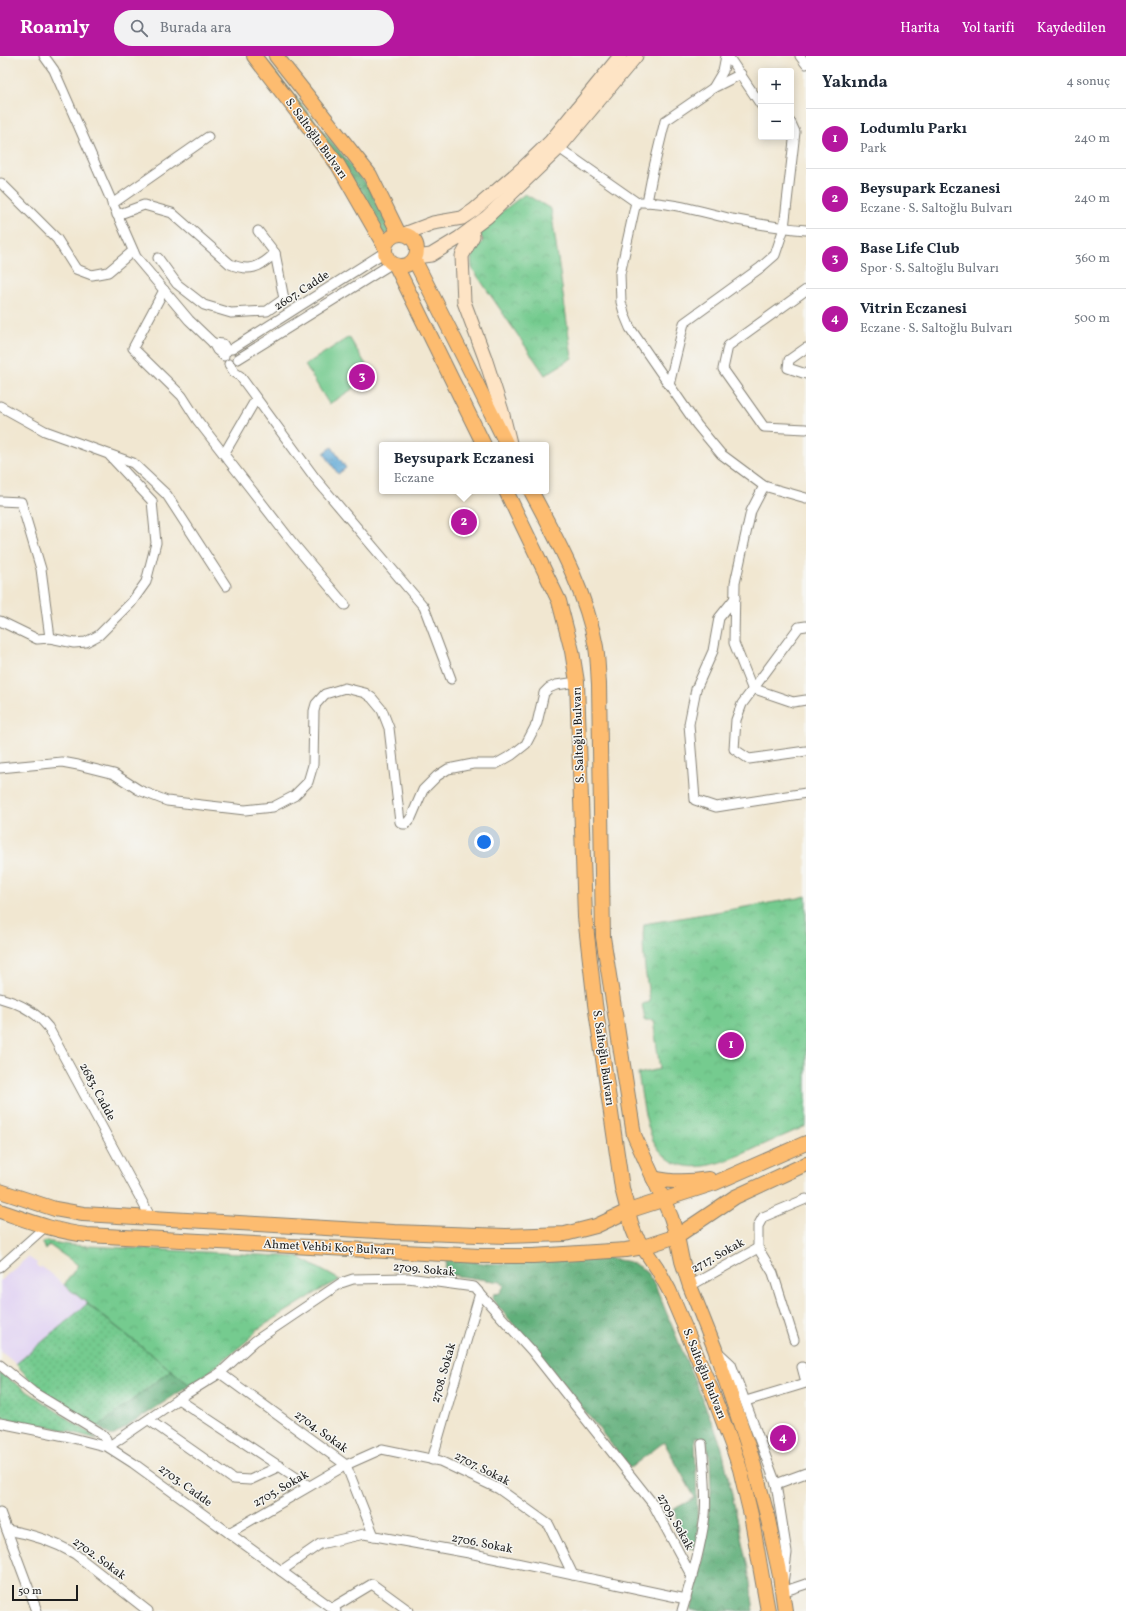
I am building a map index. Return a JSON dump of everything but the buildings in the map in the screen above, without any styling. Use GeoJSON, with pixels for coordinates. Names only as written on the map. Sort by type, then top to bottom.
{"type":"FeatureCollection","features":[{"type":"Feature","properties":{"kind":"main road","name":"S. Saltoğlu Bulvarı"},"geometry":{"type":"LineString","coordinates":[[254,56],[338,165],[389,257],[482,442]]}},
{"type":"Feature","properties":{"kind":"main road","name":"S. Saltoğlu Bulvarı"},"geometry":{"type":"LineString","coordinates":[[276,56],[370,175],[402,234],[414,239],[417,244],[418,249],[415,259],[506,442]]}},
{"type":"Feature","properties":{"kind":"main road"},"geometry":{"type":"LineString","coordinates":[[402,234],[390,238],[389,257],[406,266],[415,259]]}},
{"type":"Feature","properties":{"kind":"main road","name":"S. Saltoğlu Bulvarı"},"geometry":{"type":"LineString","coordinates":[[507,494],[559,601],[572,651],[577,682],[585,917],[621,1185],[632,1227],[669,1290],[732,1445],[740,1469],[751,1515],[768,1611]]}},
{"type":"Feature","properties":{"kind":"main road","name":"S. Saltoğlu Bulvarı"},"geometry":{"type":"LineString","coordinates":[[533,494],[560,547],[582,596],[596,647],[599,684],[603,937],[634,1134],[653,1178],[665,1200],[677,1236],[682,1261],[690,1286],[715,1349],[752,1458],[767,1515],[785,1611]]}},
{"type":"Feature","properties":{"kind":"main road"},"geometry":{"type":"LineString","coordinates":[[653,1178],[694,1182],[731,1176],[806,1143]]}},
{"type":"Feature","properties":{"kind":"main road","name":"Ahmet Vehbi Koç Bulvarı"},"geometry":{"type":"LineString","coordinates":[[0,1211],[45,1227],[72,1233],[118,1237],[480,1256],[533,1256],[626,1250],[660,1242],[677,1236],[735,1197],[806,1164]]}},
{"type":"Feature","properties":{"kind":"main road","name":"Ahmet Vehbi Koç Bulvarı"},"geometry":{"type":"LineString","coordinates":[[0,1191],[70,1213],[394,1232],[540,1236],[565,1234],[585,1230],[604,1223],[628,1211],[714,1184],[731,1176]]}},
{"type":"Feature","properties":{"kind":"street"},"geometry":{"type":"LineString","coordinates":[[44,56],[54,70],[136,257],[189,320],[213,342],[223,344],[228,352],[238,354],[235,362],[240,376],[256,399],[315,478],[424,607],[451,679]]}},
{"type":"Feature","properties":{"kind":"street"},"geometry":{"type":"LineString","coordinates":[[402,234],[433,223],[455,220],[467,215],[555,145],[620,56]]}},
{"type":"Feature","properties":{"kind":"street"},"geometry":{"type":"LineString","coordinates":[[415,259],[431,255],[487,217],[636,56]]}},
{"type":"Feature","properties":{"kind":"street"},"geometry":{"type":"LineString","coordinates":[[727,56],[760,104]]}},
{"type":"Feature","properties":{"kind":"street"},"geometry":{"type":"LineString","coordinates":[[713,88],[724,71],[727,56]]}},
{"type":"Feature","properties":{"kind":"street"},"geometry":{"type":"LineString","coordinates":[[800,56],[806,64]]}},
{"type":"Feature","properties":{"kind":"street"},"geometry":{"type":"LineString","coordinates":[[647,202],[665,121],[713,88],[740,74]]}},
{"type":"Feature","properties":{"kind":"street"},"geometry":{"type":"LineString","coordinates":[[669,384],[684,323],[760,268],[775,255],[784,228],[795,132],[794,130]]}},
{"type":"Feature","properties":{"kind":"street"},"geometry":{"type":"LineString","coordinates":[[112,204],[208,137]]}},
{"type":"Feature","properties":{"kind":"street"},"geometry":{"type":"LineString","coordinates":[[555,145],[636,202],[659,202],[735,220],[806,230]]}},
{"type":"Feature","properties":{"kind":"street"},"geometry":{"type":"LineString","coordinates":[[1,183],[57,239],[76,269],[92,275],[108,272],[133,250]]}},
{"type":"Feature","properties":{"kind":"street"},"geometry":{"type":"LineString","coordinates":[[636,202],[620,274],[622,302],[625,316],[630,328],[697,425],[721,454],[764,486],[806,498]]}},
{"type":"Feature","properties":{"kind":"street"},"geometry":{"type":"LineString","coordinates":[[117,215],[144,205],[172,213],[230,264],[241,269],[258,267],[275,253]]}},
{"type":"Feature","properties":{"kind":"street"},"geometry":{"type":"LineString","coordinates":[[471,229],[473,236],[462,256],[464,302],[485,358],[502,412],[509,442]]}},
{"type":"Feature","properties":{"kind":"street"},"geometry":{"type":"LineString","coordinates":[[158,258],[177,284],[204,305],[231,313],[267,311],[284,299],[275,253],[258,231]]}},
{"type":"Feature","properties":{"kind":"street","name":"2607. Cadde"},"geometry":{"type":"LineString","coordinates":[[228,352],[324,291],[389,257]]}},
{"type":"Feature","properties":{"kind":"street","name":"2607. Cadde"},"geometry":{"type":"LineString","coordinates":[[235,362],[331,301],[389,257]]}},
{"type":"Feature","properties":{"kind":"street"},"geometry":{"type":"LineString","coordinates":[[164,290],[133,348],[182,396],[198,421],[292,542],[345,605]]}},
{"type":"Feature","properties":{"kind":"street"},"geometry":{"type":"LineString","coordinates":[[806,290],[728,346],[723,368],[764,427],[806,428]]}},
{"type":"Feature","properties":{"kind":"street"},"geometry":{"type":"LineString","coordinates":[[324,291],[331,301]]}},
{"type":"Feature","properties":{"kind":"street"},"geometry":{"type":"LineString","coordinates":[[806,348],[788,360],[788,368],[806,374]]}},
{"type":"Feature","properties":{"kind":"street"},"geometry":{"type":"LineString","coordinates":[[228,352],[224,360],[235,362]]}},
{"type":"Feature","properties":{"kind":"street"},"geometry":{"type":"LineString","coordinates":[[224,454],[256,399]]}},
{"type":"Feature","properties":{"kind":"street"},"geometry":{"type":"LineString","coordinates":[[0,406],[45,431],[133,463],[167,494],[226,586]]}},
{"type":"Feature","properties":{"kind":"street"},"geometry":{"type":"LineString","coordinates":[[0,621],[37,639],[50,638],[74,643],[86,642],[99,635],[131,603],[146,582],[156,543],[152,501],[108,454]]}},
{"type":"Feature","properties":{"kind":"street"},"geometry":{"type":"LineString","coordinates":[[764,486],[751,511],[735,583],[734,643],[752,688],[793,702],[806,700]]}},
{"type":"Feature","properties":{"kind":"street"},"geometry":{"type":"LineString","coordinates":[[0,501],[21,502],[41,569],[50,638]]}},
{"type":"Feature","properties":{"kind":"street"},"geometry":{"type":"LineString","coordinates":[[735,598],[719,618],[713,651],[696,689],[689,724],[695,800],[716,807],[806,793]]}},
{"type":"Feature","properties":{"kind":"street"},"geometry":{"type":"LineString","coordinates":[[806,626],[798,627],[752,688],[742,704],[736,720],[734,749],[749,759],[806,751]]}},
{"type":"Feature","properties":{"kind":"street"},"geometry":{"type":"LineString","coordinates":[[0,768],[62,762],[114,774],[139,790],[167,801],[245,810],[273,807],[294,796],[308,782],[314,765],[314,711],[316,704],[325,694],[345,688],[365,693],[372,698],[382,710],[389,728],[400,822],[406,824],[412,818],[423,790],[437,776],[448,769],[473,764],[496,764],[512,755],[526,744],[537,724],[544,693],[549,688],[556,685],[577,682]]}},
{"type":"Feature","properties":{"kind":"street","name":"2683. Cadde"},"geometry":{"type":"LineString","coordinates":[[0,998],[15,1003],[36,1014],[48,1027],[151,1218]]}},
{"type":"Feature","properties":{"kind":"street"},"geometry":{"type":"LineString","coordinates":[[794,1340],[773,1274],[758,1248],[758,1226],[764,1217],[806,1199]]}},
{"type":"Feature","properties":{"kind":"street"},"geometry":{"type":"LineString","coordinates":[[0,1267],[45,1227]]}},
{"type":"Feature","properties":{"kind":"street","name":"2717. Sokak"},"geometry":{"type":"LineString","coordinates":[[690,1286],[758,1248]]}},
{"type":"Feature","properties":{"kind":"street","name":"2709. Sokak"},"geometry":{"type":"LineString","coordinates":[[108,1446],[220,1373],[255,1341],[341,1283],[353,1279],[408,1278],[474,1287],[532,1351],[653,1504],[692,1577]]}},
{"type":"Feature","properties":{"kind":"street","name":"2708. Sokak"},"geometry":{"type":"LineString","coordinates":[[432,1460],[480,1293]]}},
{"type":"Feature","properties":{"kind":"street"},"geometry":{"type":"LineString","coordinates":[[715,1349],[731,1364],[776,1484],[787,1553],[782,1592],[806,1584]]}},
{"type":"Feature","properties":{"kind":"street"},"geometry":{"type":"LineString","coordinates":[[0,1365],[33,1392],[100,1432],[106,1439],[108,1446]]}},
{"type":"Feature","properties":{"kind":"street"},"geometry":{"type":"LineString","coordinates":[[746,1401],[806,1383],[802,1367]]}},
{"type":"Feature","properties":{"kind":"street","name":"2704. Sokak"},"geometry":{"type":"LineString","coordinates":[[220,1373],[346,1465],[374,1536]]}},
{"type":"Feature","properties":{"kind":"street"},"geometry":{"type":"LineString","coordinates":[[178,1399],[309,1486]]}},
{"type":"Feature","properties":{"kind":"street"},"geometry":{"type":"LineString","coordinates":[[149,1420],[234,1479],[250,1480],[280,1466]]}},
{"type":"Feature","properties":{"kind":"street","name":"2703. Cadde"},"geometry":{"type":"LineString","coordinates":[[0,1423],[108,1446],[334,1609]]}},
{"type":"Feature","properties":{"kind":"street"},"geometry":{"type":"LineString","coordinates":[[682,1611],[692,1577],[705,1515],[706,1489],[702,1444]]}},
{"type":"Feature","properties":{"kind":"street","name":"2707. Sokak"},"geometry":{"type":"LineString","coordinates":[[346,1465],[382,1449],[440,1462],[499,1488],[549,1525],[573,1574]]}},
{"type":"Feature","properties":{"kind":"street","name":"2705. Sokak"},"geometry":{"type":"LineString","coordinates":[[229,1533],[346,1465]]}},
{"type":"Feature","properties":{"kind":"street"},"geometry":{"type":"LineString","coordinates":[[776,1484],[806,1473]]}},
{"type":"Feature","properties":{"kind":"street"},"geometry":{"type":"LineString","coordinates":[[0,1512],[37,1611]]}},
{"type":"Feature","properties":{"kind":"street","name":"2702. Sokak"},"geometry":{"type":"LineString","coordinates":[[7,1530],[36,1535],[65,1548],[75,1554],[148,1611]]}},
{"type":"Feature","properties":{"kind":"street","name":"2706. Sokak"},"geometry":{"type":"LineString","coordinates":[[281,1571],[320,1544],[364,1534],[469,1553],[686,1599]]}},
{"type":"Feature","properties":{"kind":"street"},"geometry":{"type":"LineString","coordinates":[[334,1609],[372,1584],[409,1611]]}},
{"type":"Feature","properties":{"kind":"shaded area"},"geometry":{"type":"Polygon","coordinates":[[[28,1257],[37,1263],[36,1265],[40,1268],[42,1267],[87,1304],[16,1364],[0,1351],[0,1281],[28,1257]]]}},
{"type":"Feature","properties":{"kind":"green space"},"geometry":{"type":"Polygon","coordinates":[[[262,56],[369,187],[391,231],[384,236],[262,56]]]}},
{"type":"Feature","properties":{"kind":"green space"},"geometry":{"type":"Polygon","coordinates":[[[525,194],[551,209],[572,358],[545,375],[472,268],[471,255],[483,241],[480,234],[484,225],[525,194]]]}},
{"type":"Feature","properties":{"kind":"green space"},"geometry":{"type":"Polygon","coordinates":[[[349,337],[373,376],[329,404],[305,365],[349,337]]]}},
{"type":"Feature","properties":{"kind":"green space"},"geometry":{"type":"Polygon","coordinates":[[[806,896],[806,1126],[716,1164],[687,1166],[674,1162],[663,1154],[653,1140],[645,1116],[638,1074],[660,1069],[653,1020],[645,1020],[642,1004],[650,1002],[644,953],[644,924],[806,896]]]}},
{"type":"Feature","properties":{"kind":"green space"},"geometry":{"type":"Polygon","coordinates":[[[45,1241],[70,1245],[298,1257],[340,1280],[322,1289],[258,1329],[248,1340],[208,1373],[190,1385],[64,1285],[78,1265],[49,1245],[45,1250],[42,1243],[45,1241]]]}},
{"type":"Feature","properties":{"kind":"green space"},"geometry":{"type":"Polygon","coordinates":[[[447,1258],[490,1264],[608,1258],[630,1262],[645,1270],[655,1285],[721,1444],[748,1568],[754,1611],[691,1611],[702,1561],[711,1492],[710,1461],[706,1439],[695,1438],[698,1538],[695,1549],[688,1548],[679,1530],[674,1509],[695,1498],[664,1442],[630,1468],[561,1381],[492,1299],[494,1294],[500,1293],[504,1286],[501,1282],[444,1274],[447,1258]]]}},
{"type":"Feature","properties":{"kind":"green space"},"geometry":{"type":"Polygon","coordinates":[[[87,1304],[171,1370],[98,1427],[36,1386],[16,1364],[87,1304]]]}},
{"type":"Feature","properties":{"kind":"green space"},"geometry":{"type":"Polygon","coordinates":[[[171,1370],[190,1385],[116,1434],[111,1436],[98,1427],[171,1370]]]}},
{"type":"Feature","properties":{"kind":"green space"},"geometry":{"type":"Polygon","coordinates":[[[0,1373],[98,1439],[44,1425],[0,1418],[0,1373]]]}},
{"type":"Feature","properties":{"kind":"water"},"geometry":{"type":"Polygon","coordinates":[[[332,447],[346,468],[338,474],[324,453],[332,447]]]}},
{"type":"Feature","properties":{"kind":"place","name":"Base Life Club"},"geometry":{"type":"Point","coordinates":[362,377]}},
{"type":"Feature","properties":{"kind":"place","name":"Beysupark Eczanesi"},"geometry":{"type":"Point","coordinates":[464,522]}},
{"type":"Feature","properties":{"kind":"place","name":"Lodumlu Parkı"},"geometry":{"type":"Point","coordinates":[731,1045]}},
{"type":"Feature","properties":{"kind":"place","name":"Vitrin Eczanesi"},"geometry":{"type":"Point","coordinates":[783,1438]}}]}
